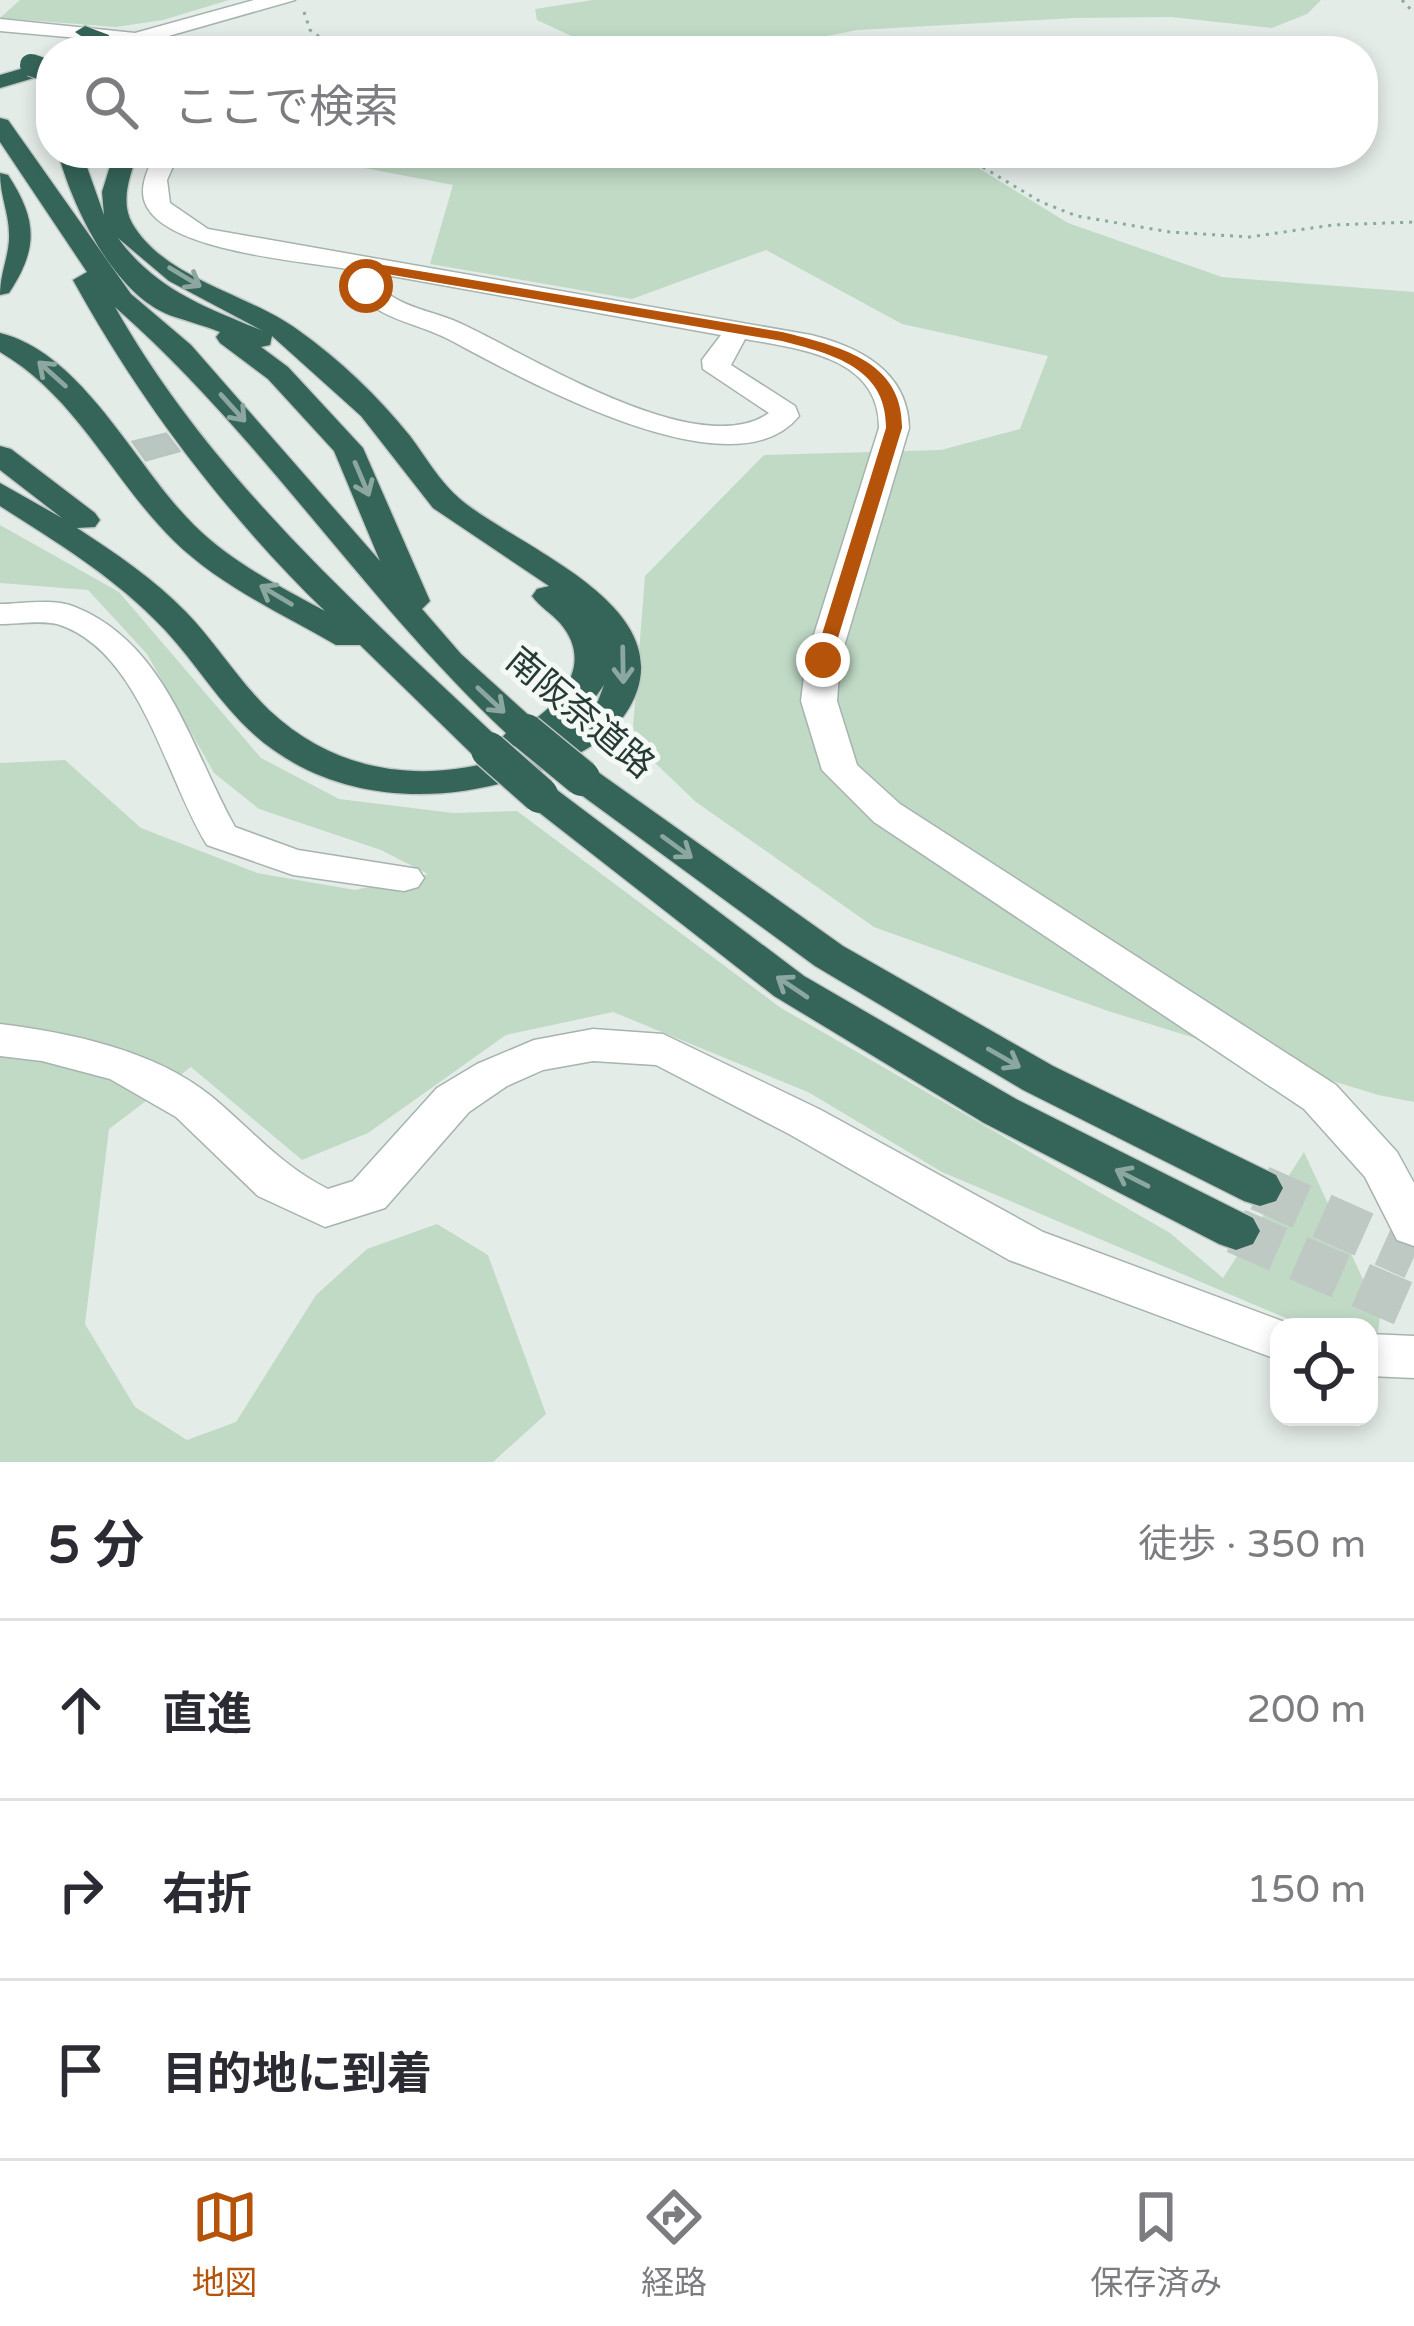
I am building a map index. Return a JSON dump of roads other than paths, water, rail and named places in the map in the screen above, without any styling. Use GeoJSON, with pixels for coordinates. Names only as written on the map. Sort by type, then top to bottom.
{"type":"FeatureCollection","features":[{"type":"Feature","properties":{"kind":"highway"},"geometry":{"type":"LineString","coordinates":[[8,57],[36,66]]}},
{"type":"Feature","properties":{"kind":"highway"},"geometry":{"type":"LineString","coordinates":[[0,82],[36,71]]}},
{"type":"Feature","properties":{"kind":"highway","name":"南阪奈道路"},"geometry":{"type":"LineString","coordinates":[[0,125],[85,254],[122,299],[181,351],[449,661],[526,732],[582,778],[829,956],[1038,1078],[1260,1188]]}},
{"type":"Feature","properties":{"kind":"highway"},"geometry":{"type":"LineString","coordinates":[[0,160],[73,257],[134,366],[296,565],[540,795],[790,986],[1000,1112],[1236,1232]]}},
{"type":"Feature","properties":{"kind":"highway"},"geometry":{"type":"LineString","coordinates":[[75,168],[88,211],[106,245],[163,299],[259,356],[341,437],[419,615],[449,661]]}},
{"type":"Feature","properties":{"kind":"highway"},"geometry":{"type":"LineString","coordinates":[[0,492],[100,557],[149,597],[258,720],[280,740],[331,768],[393,783],[428,784],[494,774],[572,743],[593,728],[621,694],[626,653],[604,616],[574,589],[440,497],[396,438],[293,339],[168,267],[127,234],[113,202],[122,168]]}},
{"type":"Feature","properties":{"kind":"highway"},"geometry":{"type":"LineString","coordinates":[[0,180],[16,206],[24,241],[17,263],[0,287]]}},
{"type":"Feature","properties":{"kind":"highway"},"geometry":{"type":"LineString","coordinates":[[0,455],[167,586],[283,710],[326,739],[376,756],[455,760],[526,740],[576,704],[593,672],[593,655],[563,606],[422,505],[378,442],[286,352],[163,299]]}},
{"type":"Feature","properties":{"kind":"highway"},"geometry":{"type":"LineString","coordinates":[[0,341],[50,370],[182,532],[218,560],[412,677]]}},
{"type":"Feature","properties":{"kind":"street"},"geometry":{"type":"LineString","coordinates":[[145,36],[222,12],[294,2]]}},
{"type":"Feature","properties":{"kind":"street"},"geometry":{"type":"LineString","coordinates":[[0,26],[48,36]]}},
{"type":"Feature","properties":{"kind":"street"},"geometry":{"type":"LineString","coordinates":[[162,168],[153,193],[166,216],[230,243],[811,343],[849,357],[879,377],[895,401],[894,428],[823,660],[819,701],[839,770],[918,834],[1320,1097],[1381,1165],[1414,1227]]}},
{"type":"Feature","properties":{"kind":"street"},"geometry":{"type":"LineString","coordinates":[[377,268],[366,286],[376,300],[444,327],[566,391],[726,436],[764,433],[784,416],[781,406],[717,369],[716,360],[739,329]]}},
{"type":"Feature","properties":{"kind":"street"},"geometry":{"type":"LineString","coordinates":[[0,614],[64,614],[118,647],[170,724],[190,782],[221,836],[293,862],[404,878]]}},
{"type":"Feature","properties":{"kind":"street"},"geometry":{"type":"LineString","coordinates":[[0,1040],[42,1045],[124,1067],[192,1105],[274,1183],[326,1208],[369,1196],[452,1100],[492,1075],[534,1056],[593,1045],[663,1049],[1026,1246],[1270,1337]]}},
{"type":"Feature","properties":{"kind":"street"},"geometry":{"type":"LineString","coordinates":[[1378,1355],[1414,1357]]}},
{"type":"Feature","properties":{"kind":"tunnel"},"geometry":{"type":"LineString","coordinates":[[1260,1188],[1414,1257]]}},
{"type":"Feature","properties":{"kind":"tunnel"},"geometry":{"type":"LineString","coordinates":[[1236,1231],[1414,1308]]}}]}
